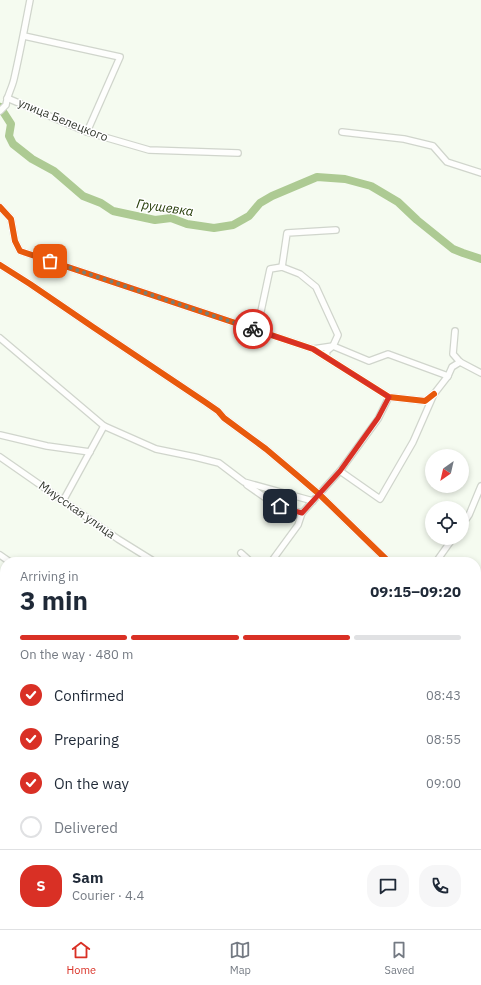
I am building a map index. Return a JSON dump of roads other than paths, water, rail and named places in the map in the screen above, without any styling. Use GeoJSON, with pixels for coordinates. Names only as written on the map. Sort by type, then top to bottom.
{"type":"FeatureCollection","features":[{"type":"Feature","properties":{"kind":"street"},"geometry":{"type":"LineString","coordinates":[[0,111],[6,105],[7,98],[14,81],[30,0]]}},
{"type":"Feature","properties":{"kind":"street"},"geometry":{"type":"LineString","coordinates":[[24,36],[120,57],[87,132]]}},
{"type":"Feature","properties":{"kind":"street","name":"улица Белецкого"},"geometry":{"type":"LineString","coordinates":[[7,98],[87,132],[149,150],[238,153]]}},
{"type":"Feature","properties":{"kind":"street"},"geometry":{"type":"LineString","coordinates":[[342,132],[404,139],[433,146],[447,162],[481,173]]}},
{"type":"Feature","properties":{"kind":"street"},"geometry":{"type":"LineString","coordinates":[[0,206],[11,219],[15,241],[20,251],[313,349],[389,397],[425,402],[434,394],[448,376],[452,367],[460,362]]}},
{"type":"Feature","properties":{"kind":"street"},"geometry":{"type":"LineString","coordinates":[[282,267],[287,233],[336,230]]}},
{"type":"Feature","properties":{"kind":"street"},"geometry":{"type":"LineString","coordinates":[[0,265],[218,411],[224,418],[266,448],[320,494],[384,557]]}},
{"type":"Feature","properties":{"kind":"street"},"geometry":{"type":"LineString","coordinates":[[257,330],[270,269],[282,267],[300,274],[316,287],[338,335],[333,346],[327,351],[326,357]]}},
{"type":"Feature","properties":{"kind":"street"},"geometry":{"type":"LineString","coordinates":[[455,331],[453,354],[460,362],[481,373]]}},
{"type":"Feature","properties":{"kind":"street"},"geometry":{"type":"LineString","coordinates":[[0,338],[104,426],[156,449],[219,463],[270,501],[302,513]]}},
{"type":"Feature","properties":{"kind":"street"},"geometry":{"type":"LineString","coordinates":[[313,349],[333,346],[369,360],[388,354],[448,376]]}},
{"type":"Feature","properties":{"kind":"street"},"geometry":{"type":"LineString","coordinates":[[340,471],[380,499],[413,442],[434,394]]}},
{"type":"Feature","properties":{"kind":"street"},"geometry":{"type":"LineString","coordinates":[[275,557],[298,525],[302,513],[340,471],[378,418],[389,397]]}},
{"type":"Feature","properties":{"kind":"street"},"geometry":{"type":"LineString","coordinates":[[63,501],[104,426]]}},
{"type":"Feature","properties":{"kind":"street"},"geometry":{"type":"LineString","coordinates":[[0,436],[47,446],[90,452]]}},
{"type":"Feature","properties":{"kind":"street","name":"Миусская улица"},"geometry":{"type":"LineString","coordinates":[[0,457],[118,539],[147,557]]}},
{"type":"Feature","properties":{"kind":"street"},"geometry":{"type":"LineString","coordinates":[[244,482],[313,500]]}},
{"type":"Feature","properties":{"kind":"street"},"geometry":{"type":"LineString","coordinates":[[469,515],[481,486]]}},
{"type":"Feature","properties":{"kind":"street"},"geometry":{"type":"LineString","coordinates":[[440,557],[448,545]]}},
{"type":"Feature","properties":{"kind":"street"},"geometry":{"type":"LineString","coordinates":[[241,553],[246,557]]}},
{"type":"Feature","properties":{"kind":"waterway","name":"Грушевка"},"geometry":{"type":"LineString","coordinates":[[0,107],[11,124],[9,136],[13,144],[32,159],[54,171],[83,196],[101,203],[113,211],[155,220],[171,218],[187,224],[214,228],[233,225],[249,216],[260,203],[272,196],[317,177],[345,179],[371,186],[398,202],[417,220],[453,249],[481,259]]}}]}
